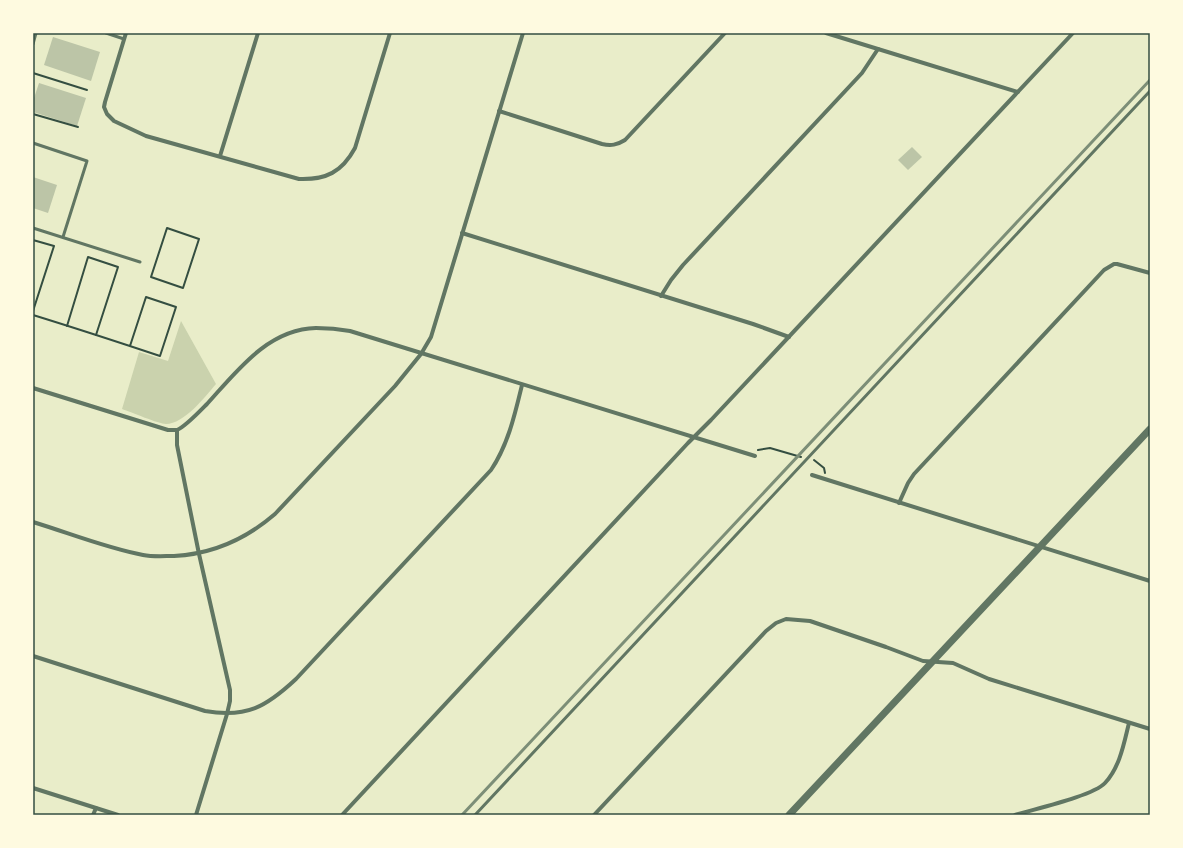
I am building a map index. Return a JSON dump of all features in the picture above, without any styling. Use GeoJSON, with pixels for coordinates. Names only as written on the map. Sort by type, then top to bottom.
{"type":"FeatureCollection","features":[{"type":"Feature","properties":{"kind":"street"},"geometry":{"type":"LineString","coordinates":[[126,33],[104,102],[104,107],[107,114],[114,122],[146,136],[299,179],[322,177],[339,168],[348,160],[357,142],[390,33]]}},
{"type":"Feature","properties":{"kind":"street"},"geometry":{"type":"LineString","coordinates":[[220,156],[258,33]]}},
{"type":"Feature","properties":{"kind":"street"},"geometry":{"type":"LineString","coordinates":[[33,522],[121,550],[145,555],[163,556],[199,554],[217,549],[237,541],[255,530],[276,514],[395,386],[422,354],[431,337],[523,33]]}},
{"type":"Feature","properties":{"kind":"street"},"geometry":{"type":"LineString","coordinates":[[499,111],[602,144],[610,146],[618,144],[625,140],[725,33]]}},
{"type":"Feature","properties":{"kind":"street"},"geometry":{"type":"LineString","coordinates":[[826,33],[1018,92]]}},
{"type":"Feature","properties":{"kind":"street"},"geometry":{"type":"LineString","coordinates":[[342,815],[1073,33]]}},
{"type":"Feature","properties":{"kind":"street"},"geometry":{"type":"LineString","coordinates":[[661,296],[683,265],[862,73],[878,49]]}},
{"type":"Feature","properties":{"kind":"street"},"geometry":{"type":"LineString","coordinates":[[462,233],[753,324],[789,337]]}},
{"type":"Feature","properties":{"kind":"street"},"geometry":{"type":"LineString","coordinates":[[899,503],[914,474],[1104,270],[1114,264],[1117,264],[1150,273]]}},
{"type":"Feature","properties":{"kind":"street"},"geometry":{"type":"LineString","coordinates":[[33,388],[168,430],[177,430],[198,414],[242,365],[261,348],[273,340],[287,334],[315,328],[332,328],[350,331],[753,455]]}},
{"type":"Feature","properties":{"kind":"street"},"geometry":{"type":"LineString","coordinates":[[33,656],[205,711],[227,714],[240,713],[254,709],[268,702],[286,689],[491,470],[503,450],[516,410],[522,385]]}},
{"type":"Feature","properties":{"kind":"street"},"geometry":{"type":"LineString","coordinates":[[789,815],[1150,429]]}},
{"type":"Feature","properties":{"kind":"street"},"geometry":{"type":"LineString","coordinates":[[177,430],[177,445],[199,554],[230,690],[230,701],[227,714],[196,815]]}},
{"type":"Feature","properties":{"kind":"street"},"geometry":{"type":"LineString","coordinates":[[812,475],[1150,581]]}},
{"type":"Feature","properties":{"kind":"street"},"geometry":{"type":"LineString","coordinates":[[594,815],[766,631],[776,623],[786,619],[810,621],[923,661],[953,663],[989,678],[1150,730]]}},
{"type":"Feature","properties":{"kind":"street"},"geometry":{"type":"LineString","coordinates":[[1014,815],[1088,793],[1104,784],[1119,760],[1129,723]]}},
{"type":"Feature","properties":{"kind":"street"},"geometry":{"type":"LineString","coordinates":[[33,788],[118,815]]}},
{"type":"Feature","properties":{"kind":"street"},"geometry":{"type":"LineString","coordinates":[[93,815],[96,808]]}},
{"type":"Feature","properties":{"kind":"lane"},"geometry":{"type":"LineString","coordinates":[[33,44],[36,33]]}},
{"type":"Feature","properties":{"kind":"lane"},"geometry":{"type":"LineString","coordinates":[[106,33],[124,38]]}},
{"type":"Feature","properties":{"kind":"lane"},"geometry":{"type":"LineString","coordinates":[[475,815],[1150,91]]}},
{"type":"Feature","properties":{"kind":"lane"},"geometry":{"type":"LineString","coordinates":[[33,144],[87,161],[62,237]]}},
{"type":"Feature","properties":{"kind":"lane"},"geometry":{"type":"LineString","coordinates":[[33,228],[140,262]]}},
{"type":"Feature","properties":{"kind":"path"},"geometry":{"type":"LineString","coordinates":[[33,73],[87,90]]}},
{"type":"Feature","properties":{"kind":"path"},"geometry":{"type":"LineString","coordinates":[[33,114],[78,127]]}},
{"type":"Feature","properties":{"kind":"path"},"geometry":{"type":"LineString","coordinates":[[166,228],[199,239],[183,288],[151,277],[166,228]]}},
{"type":"Feature","properties":{"kind":"path"},"geometry":{"type":"LineString","coordinates":[[33,240],[54,246],[33,311]]}},
{"type":"Feature","properties":{"kind":"path"},"geometry":{"type":"LineString","coordinates":[[67,326],[88,258],[103,262],[118,267],[96,335]]}},
{"type":"Feature","properties":{"kind":"path"},"geometry":{"type":"LineString","coordinates":[[33,315],[160,356],[176,307],[146,297],[130,346]]}},
{"type":"Feature","properties":{"kind":"path"},"geometry":{"type":"LineString","coordinates":[[753,455],[754,451],[770,448],[804,458],[809,458],[817,461],[824,468],[826,479]]}},
{"type":"Feature","properties":{"kind":"green space"},"geometry":{"type":"Polygon","coordinates":[[[181,321],[216,384],[194,409],[180,420],[173,423],[166,424],[151,420],[122,409],[139,352],[168,361],[181,321]]]}},
{"type":"Feature","properties":{"kind":"building"},"geometry":{"type":"Polygon","coordinates":[[[53,37],[100,52],[91,81],[44,65],[53,37]]]}},
{"type":"Feature","properties":{"kind":"building"},"geometry":{"type":"Polygon","coordinates":[[[39,83],[86,98],[77,126],[33,112],[33,101],[39,83]]]}},
{"type":"Feature","properties":{"kind":"building"},"geometry":{"type":"Polygon","coordinates":[[[912,147],[922,157],[908,170],[898,160],[912,147]]]}},
{"type":"Feature","properties":{"kind":"building"},"geometry":{"type":"Polygon","coordinates":[[[33,177],[57,185],[48,213],[33,208],[33,177]]]}},
{"type":"Feature","properties":{"kind":"railway"},"geometry":{"type":"LineString","coordinates":[[462,815],[1150,80]]}}]}
